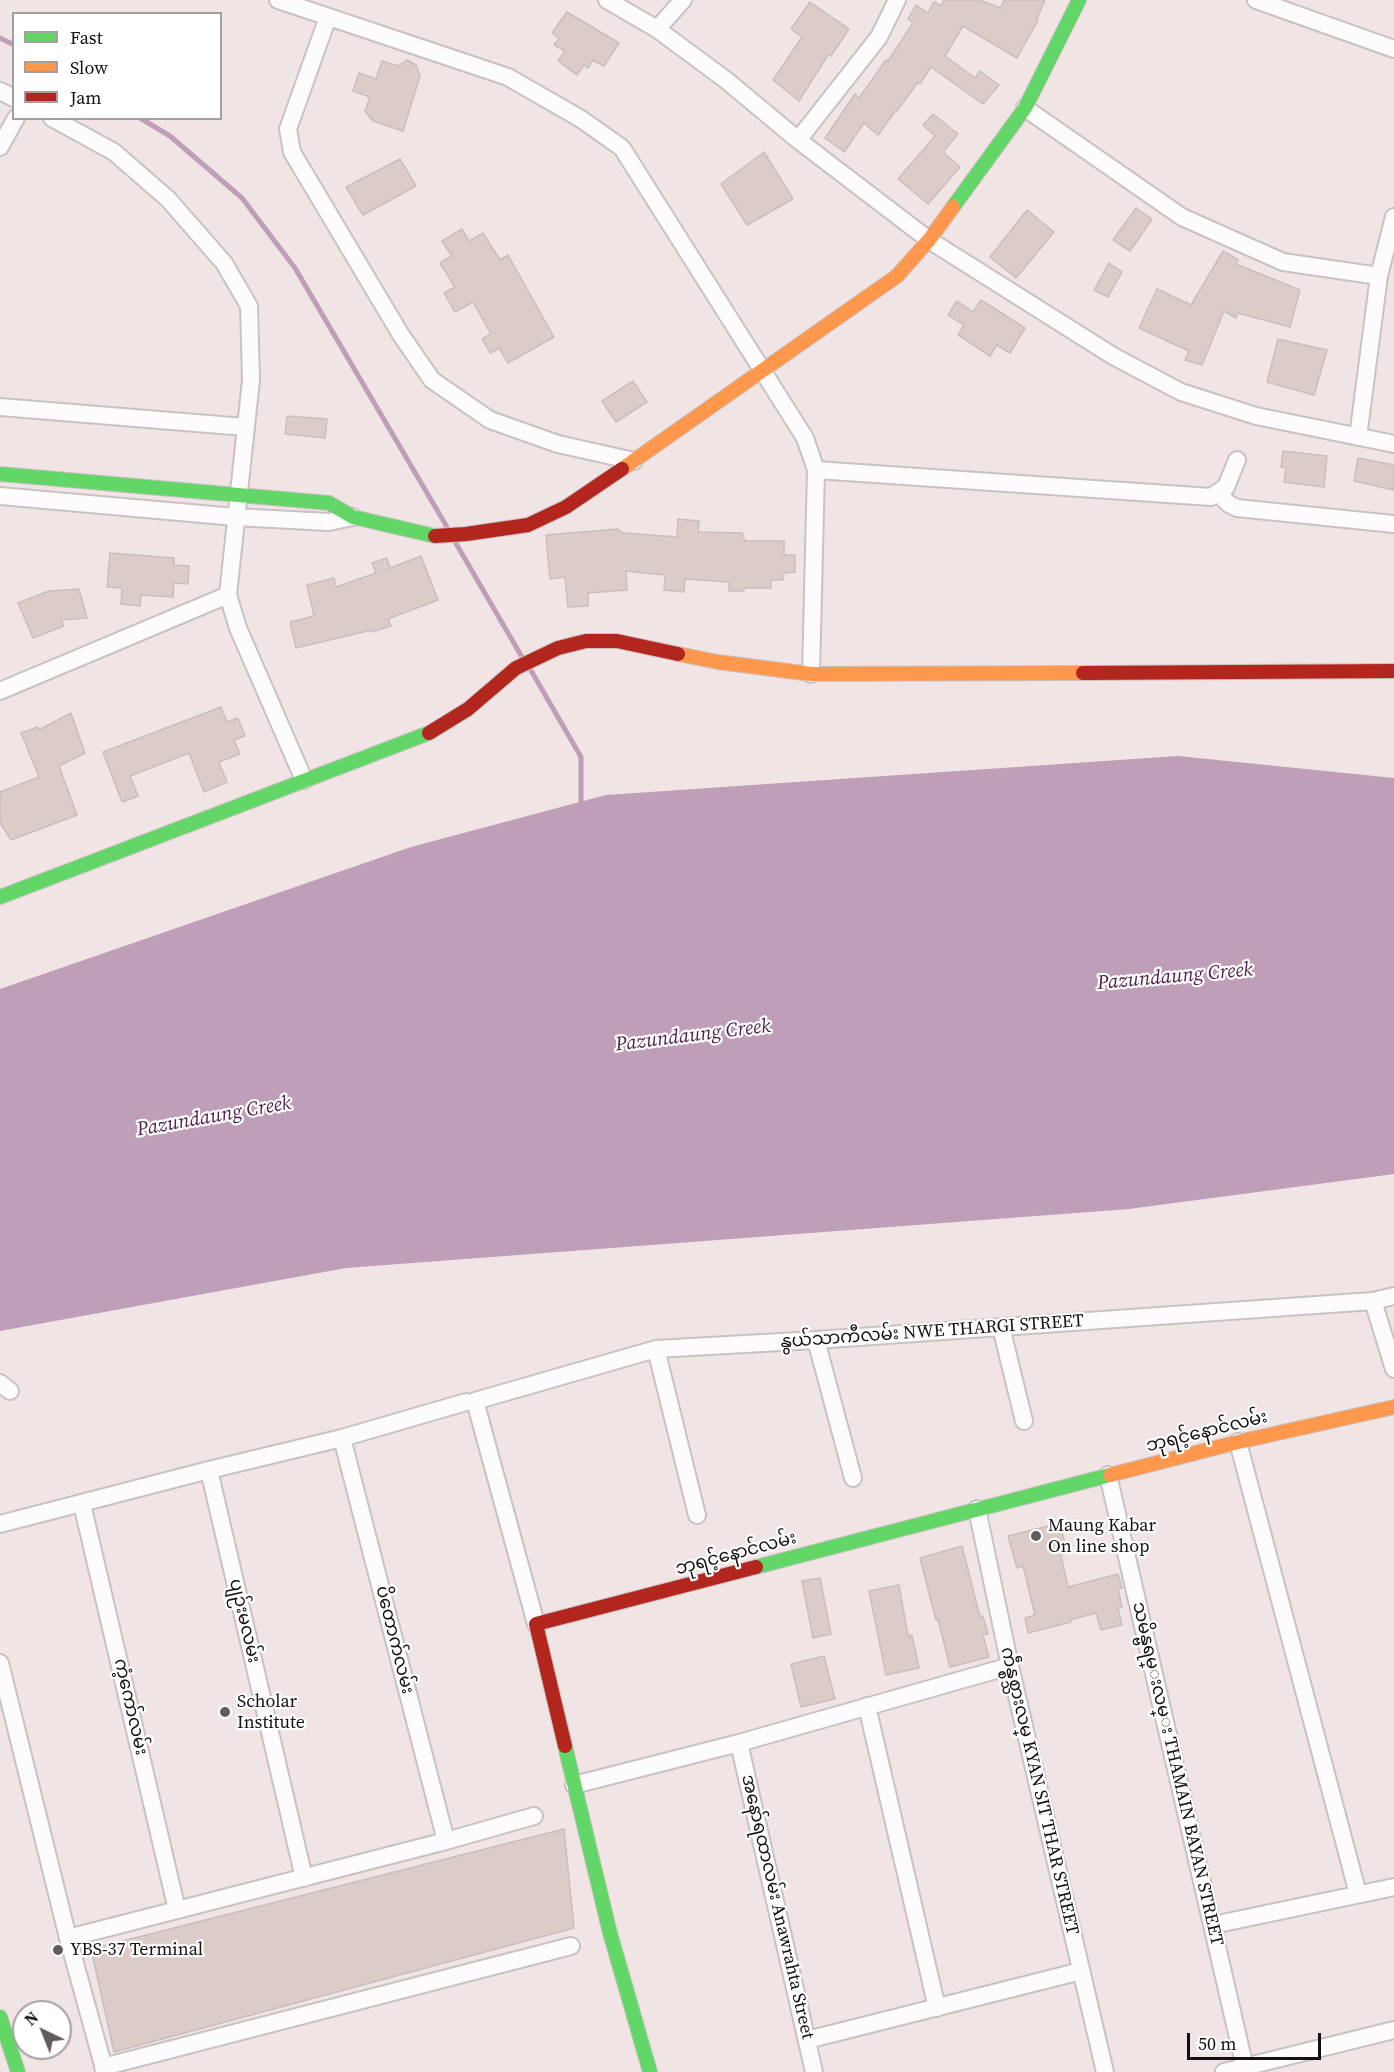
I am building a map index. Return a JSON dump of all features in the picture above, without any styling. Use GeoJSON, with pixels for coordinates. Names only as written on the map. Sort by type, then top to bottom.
{"type":"FeatureCollection","features":[{"type":"Feature","properties":{"kind":"street"},"geometry":{"type":"LineString","coordinates":[[278,0],[508,77],[581,119],[622,148],[805,438],[816,470],[811,674]]}},
{"type":"Feature","properties":{"kind":"street"},"geometry":{"type":"LineString","coordinates":[[608,0],[657,29],[726,80],[798,140],[929,240],[1113,356],[1182,392],[1256,416],[1394,444]]}},
{"type":"Feature","properties":{"kind":"street"},"geometry":{"type":"LineString","coordinates":[[657,29],[683,0]]}},
{"type":"Feature","properties":{"kind":"street"},"geometry":{"type":"LineString","coordinates":[[798,140],[879,37],[897,0]]}},
{"type":"Feature","properties":{"kind":"street"},"geometry":{"type":"LineString","coordinates":[[0,474],[329,503],[353,518],[435,536],[528,525],[566,507],[897,276],[929,240],[1025,108],[1079,0]]}},
{"type":"Feature","properties":{"kind":"street"},"geometry":{"type":"LineString","coordinates":[[1256,0],[1394,49]]}},
{"type":"Feature","properties":{"kind":"street"},"geometry":{"type":"LineString","coordinates":[[328,17],[288,129],[292,152],[401,334],[432,380],[490,420],[558,444],[634,461]]}},
{"type":"Feature","properties":{"kind":"street"},"geometry":{"type":"LineString","coordinates":[[1025,108],[1182,217],[1283,262],[1379,276]]}},
{"type":"Feature","properties":{"kind":"street"},"geometry":{"type":"LineString","coordinates":[[0,147],[15,120]]}},
{"type":"Feature","properties":{"kind":"street"},"geometry":{"type":"LineString","coordinates":[[56,120],[114,152],[168,198],[224,262],[249,306],[251,380],[228,596],[238,628],[304,780]]}},
{"type":"Feature","properties":{"kind":"street"},"geometry":{"type":"LineString","coordinates":[[1358,437],[1379,276],[1394,218]]}},
{"type":"Feature","properties":{"kind":"street"},"geometry":{"type":"LineString","coordinates":[[0,407],[245,428]]}},
{"type":"Feature","properties":{"kind":"street"},"geometry":{"type":"LineString","coordinates":[[816,470],[1211,497],[1226,487],[1237,460]]}},
{"type":"Feature","properties":{"kind":"street"},"geometry":{"type":"LineString","coordinates":[[1218,493],[1228,504],[1237,508],[1394,524]]}},
{"type":"Feature","properties":{"kind":"street"},"geometry":{"type":"LineString","coordinates":[[0,496],[235,517],[329,522],[353,518]]}},
{"type":"Feature","properties":{"kind":"street"},"geometry":{"type":"LineString","coordinates":[[0,691],[228,596]]}},
{"type":"Feature","properties":{"kind":"street"},"geometry":{"type":"LineString","coordinates":[[0,897],[435,731],[468,709],[516,669],[534,658],[558,648],[586,641],[617,641],[718,662],[811,674],[1394,671]]}},
{"type":"Feature","properties":{"kind":"street","name":"နွယ်သာကီလမ်း NWE THARGI STREET"},"geometry":{"type":"LineString","coordinates":[[0,1524],[342,1438],[656,1349],[1373,1301],[1394,1296]]}},
{"type":"Feature","properties":{"kind":"street"},"geometry":{"type":"LineString","coordinates":[[1373,1301],[1394,1369]]}},
{"type":"Feature","properties":{"kind":"street"},"geometry":{"type":"LineString","coordinates":[[1001,1327],[1024,1421]]}},
{"type":"Feature","properties":{"kind":"street"},"geometry":{"type":"LineString","coordinates":[[816,1340],[853,1478]]}},
{"type":"Feature","properties":{"kind":"street"},"geometry":{"type":"LineString","coordinates":[[656,1349],[697,1515]]}},
{"type":"Feature","properties":{"kind":"street"},"geometry":{"type":"LineString","coordinates":[[470,1402],[536,1624],[610,1933],[650,2072]]}},
{"type":"Feature","properties":{"kind":"street","name":"ဘုရင့်နောင်လမ်း"},"geometry":{"type":"LineString","coordinates":[[536,1624],[1238,1442],[1394,1407]]}},
{"type":"Feature","properties":{"kind":"street","name":"ပိတောက်လမ်း"},"geometry":{"type":"LineString","coordinates":[[342,1438],[446,1841]]}},
{"type":"Feature","properties":{"kind":"street"},"geometry":{"type":"LineString","coordinates":[[1238,1442],[1358,1894]]}},
{"type":"Feature","properties":{"kind":"street","name":"ပျဉ်းမလမ်း"},"geometry":{"type":"LineString","coordinates":[[209,1470],[304,1878]]}},
{"type":"Feature","properties":{"kind":"street","name":"သမိန္ဗရမ္းလမ္း THAMAIN BAYAN STREET"},"geometry":{"type":"LineString","coordinates":[[1108,1475],[1246,2069]]}},
{"type":"Feature","properties":{"kind":"street","name":"ကံ့ကော်လမ်း"},"geometry":{"type":"LineString","coordinates":[[82,1504],[177,1910]]}},
{"type":"Feature","properties":{"kind":"street","name":"ကဵန္စစ္သားလမ္ KYAN SIT THAR STREET"},"geometry":{"type":"LineString","coordinates":[[977,1509],[1010,1666],[1106,2072]]}},
{"type":"Feature","properties":{"kind":"street"},"geometry":{"type":"LineString","coordinates":[[0,1663],[68,1938],[104,2069],[571,1946]]}},
{"type":"Feature","properties":{"kind":"street"},"geometry":{"type":"LineString","coordinates":[[574,1785],[739,1743],[1010,1666]]}},
{"type":"Feature","properties":{"kind":"street"},"geometry":{"type":"LineString","coordinates":[[867,1706],[937,2008]]}},
{"type":"Feature","properties":{"kind":"street","name":"အနော်ရထာလမ်း Anawrahta Street"},"geometry":{"type":"LineString","coordinates":[[739,1743],[814,2072]]}},
{"type":"Feature","properties":{"kind":"street"},"geometry":{"type":"LineString","coordinates":[[68,1938],[446,1841],[534,1816]]}},
{"type":"Feature","properties":{"kind":"street"},"geometry":{"type":"LineString","coordinates":[[1213,1925],[1394,1887]]}},
{"type":"Feature","properties":{"kind":"street"},"geometry":{"type":"LineString","coordinates":[[807,2040],[1081,1971]]}},
{"type":"Feature","properties":{"kind":"street"},"geometry":{"type":"LineString","coordinates":[[0,2017],[18,2072]]}},
{"type":"Feature","properties":{"kind":"street"},"geometry":{"type":"LineString","coordinates":[[1224,2072],[1246,2069],[1394,2030]]}},
{"type":"Feature","properties":{"kind":"water","name":"Pazundaung Creek"},"geometry":{"type":"Polygon","coordinates":[[[1178,756],[1394,778],[1394,1174],[1129,1209],[346,1268],[0,1331],[0,989],[411,847],[606,795],[1178,756]]]}},
{"type":"Feature","properties":{"kind":"building"},"geometry":{"type":"Polygon","coordinates":[[[944,0],[979,0],[1001,8],[1004,0],[1045,0],[1038,20],[1017,58],[963,26],[945,56],[975,78],[980,71],[999,85],[983,104],[931,67],[878,135],[864,123],[844,152],[825,138],[855,94],[859,98],[886,60],[888,61],[913,23],[908,19],[916,5],[928,13],[934,2],[941,6],[944,0]]]}},
{"type":"Feature","properties":{"kind":"building"},"geometry":{"type":"Polygon","coordinates":[[[810,2],[849,29],[831,56],[828,55],[799,101],[773,80],[802,37],[791,29],[810,2]]]}},
{"type":"Feature","properties":{"kind":"building"},"geometry":{"type":"Polygon","coordinates":[[[567,12],[619,43],[604,66],[593,60],[588,68],[584,65],[577,75],[558,61],[565,51],[554,45],[559,38],[552,33],[567,12]]]}},
{"type":"Feature","properties":{"kind":"building"},"geometry":{"type":"Polygon","coordinates":[[[407,60],[416,65],[420,76],[403,131],[373,121],[365,111],[370,97],[353,91],[359,73],[376,79],[382,61],[398,66],[407,60]]]}},
{"type":"Feature","properties":{"kind":"building"},"geometry":{"type":"Polygon","coordinates":[[[933,114],[958,134],[943,152],[960,167],[928,204],[898,179],[935,136],[923,125],[933,114]]]}},
{"type":"Feature","properties":{"kind":"building"},"geometry":{"type":"Polygon","coordinates":[[[764,152],[793,199],[747,225],[721,184],[764,152]]]}},
{"type":"Feature","properties":{"kind":"building"},"geometry":{"type":"Polygon","coordinates":[[[400,159],[416,186],[363,215],[346,187],[400,159]]]}},
{"type":"Feature","properties":{"kind":"building"},"geometry":{"type":"Polygon","coordinates":[[[1136,208],[1152,219],[1130,251],[1113,240],[1136,208]]]}},
{"type":"Feature","properties":{"kind":"building"},"geometry":{"type":"Polygon","coordinates":[[[1027,210],[1054,232],[1016,278],[990,257],[1027,210]]]}},
{"type":"Feature","properties":{"kind":"building"},"geometry":{"type":"Polygon","coordinates":[[[462,229],[469,241],[483,233],[500,260],[508,255],[554,337],[508,363],[499,348],[490,353],[482,339],[491,334],[473,302],[455,312],[444,293],[455,287],[440,263],[452,256],[442,241],[462,229]]]}},
{"type":"Feature","properties":{"kind":"building"},"geometry":{"type":"Polygon","coordinates":[[[1223,251],[1238,260],[1236,264],[1300,290],[1290,327],[1238,313],[1236,318],[1224,311],[1202,365],[1185,360],[1189,351],[1139,328],[1157,289],[1191,305],[1223,251]]]}},
{"type":"Feature","properties":{"kind":"building"},"geometry":{"type":"Polygon","coordinates":[[[1109,263],[1122,272],[1108,297],[1094,290],[1109,263]]]}},
{"type":"Feature","properties":{"kind":"building"},"geometry":{"type":"Polygon","coordinates":[[[981,300],[1025,328],[1010,353],[997,345],[990,356],[958,335],[964,325],[948,315],[957,301],[973,312],[981,300]]]}},
{"type":"Feature","properties":{"kind":"building"},"geometry":{"type":"Polygon","coordinates":[[[1278,339],[1327,350],[1314,395],[1267,382],[1278,339]]]}},
{"type":"Feature","properties":{"kind":"building"},"geometry":{"type":"Polygon","coordinates":[[[633,381],[647,402],[616,422],[602,401],[633,381]]]}},
{"type":"Feature","properties":{"kind":"building"},"geometry":{"type":"Polygon","coordinates":[[[287,416],[327,419],[325,438],[285,434],[287,416]]]}},
{"type":"Feature","properties":{"kind":"building"},"geometry":{"type":"Polygon","coordinates":[[[1283,451],[1327,456],[1324,487],[1284,482],[1286,468],[1281,467],[1283,451]]]}},
{"type":"Feature","properties":{"kind":"building"},"geometry":{"type":"Polygon","coordinates":[[[1358,458],[1394,465],[1394,490],[1354,481],[1358,458]]]}},
{"type":"Feature","properties":{"kind":"building"},"geometry":{"type":"Polygon","coordinates":[[[678,519],[699,521],[698,532],[742,533],[745,541],[784,541],[784,555],[795,555],[795,572],[784,573],[783,580],[771,580],[771,588],[744,588],[744,591],[729,591],[729,582],[685,579],[684,592],[664,590],[665,575],[626,571],[627,590],[588,593],[588,606],[568,607],[565,577],[550,579],[546,535],[618,529],[623,533],[677,537],[678,519]]]}},
{"type":"Feature","properties":{"kind":"building"},"geometry":{"type":"Polygon","coordinates":[[[110,553],[174,558],[174,565],[189,566],[188,584],[174,583],[173,597],[141,595],[140,606],[121,604],[122,588],[107,587],[110,553]]]}},
{"type":"Feature","properties":{"kind":"building"},"geometry":{"type":"Polygon","coordinates":[[[421,556],[438,600],[388,619],[391,626],[296,648],[290,622],[314,616],[307,585],[334,578],[336,587],[376,573],[372,563],[387,558],[390,568],[421,556]]]}},
{"type":"Feature","properties":{"kind":"building"},"geometry":{"type":"Polygon","coordinates":[[[79,589],[87,618],[61,620],[64,626],[33,638],[18,603],[49,591],[79,589]]]}},
{"type":"Feature","properties":{"kind":"building"},"geometry":{"type":"Polygon","coordinates":[[[221,707],[227,722],[238,718],[245,736],[234,740],[240,754],[219,762],[227,782],[204,792],[189,753],[130,776],[138,796],[122,802],[103,752],[221,707]]]}},
{"type":"Feature","properties":{"kind":"building"},"geometry":{"type":"Polygon","coordinates":[[[71,713],[85,753],[59,766],[77,815],[11,840],[0,823],[0,792],[39,777],[21,733],[38,727],[39,730],[71,713]]]}},
{"type":"Feature","properties":{"kind":"building"},"geometry":{"type":"Polygon","coordinates":[[[1060,1523],[1067,1553],[1061,1555],[1068,1587],[1118,1574],[1122,1588],[1118,1589],[1122,1607],[1118,1608],[1122,1625],[1101,1630],[1096,1613],[1028,1633],[1025,1618],[1035,1615],[1023,1566],[1017,1568],[1008,1536],[1060,1523]]]}},
{"type":"Feature","properties":{"kind":"building"},"geometry":{"type":"Polygon","coordinates":[[[962,1546],[980,1617],[983,1616],[988,1634],[983,1635],[989,1657],[950,1667],[920,1558],[962,1546]]]}},
{"type":"Feature","properties":{"kind":"building"},"geometry":{"type":"Polygon","coordinates":[[[820,1578],[831,1634],[813,1638],[802,1581],[820,1578]]]}},
{"type":"Feature","properties":{"kind":"building"},"geometry":{"type":"Polygon","coordinates":[[[899,1585],[908,1636],[912,1635],[919,1668],[886,1675],[869,1591],[899,1585]]]}},
{"type":"Feature","properties":{"kind":"building"},"geometry":{"type":"Polygon","coordinates":[[[824,1656],[835,1699],[801,1707],[791,1664],[824,1656]]]}},
{"type":"Feature","properties":{"kind":"building"},"geometry":{"type":"Polygon","coordinates":[[[564,1829],[574,1928],[114,2052],[91,1949],[564,1829]]]}},
{"type":"Feature","properties":{"kind":"waterway"},"geometry":{"type":"LineString","coordinates":[[0,38],[12,44]]}},
{"type":"Feature","properties":{"kind":"waterway"},"geometry":{"type":"LineString","coordinates":[[143,120],[170,136],[242,198],[295,268],[447,527]]}},
{"type":"Feature","properties":{"kind":"waterway"},"geometry":{"type":"LineString","coordinates":[[454,540],[522,657]]}},
{"type":"Feature","properties":{"kind":"waterway"},"geometry":{"type":"LineString","coordinates":[[529,667],[581,757],[581,809]]}},
{"type":"Feature","properties":{"kind":"traffic: fast"},"geometry":{"type":"LineString","coordinates":[[953,207],[1025,108],[1079,0]]}},
{"type":"Feature","properties":{"kind":"traffic: fast"},"geometry":{"type":"LineString","coordinates":[[0,474],[329,503],[353,517],[435,536]]}},
{"type":"Feature","properties":{"kind":"traffic: fast"},"geometry":{"type":"LineString","coordinates":[[0,897],[429,733]]}},
{"type":"Feature","properties":{"kind":"traffic: fast"},"geometry":{"type":"LineString","coordinates":[[756,1567],[1110,1475]]}},
{"type":"Feature","properties":{"kind":"traffic: fast"},"geometry":{"type":"LineString","coordinates":[[565,1746],[610,1933],[650,2072]]}},
{"type":"Feature","properties":{"kind":"traffic: fast"},"geometry":{"type":"LineString","coordinates":[[0,2017],[18,2072]]}},
{"type":"Feature","properties":{"kind":"traffic: slow"},"geometry":{"type":"LineString","coordinates":[[622,469],[897,276],[929,240],[953,207]]}},
{"type":"Feature","properties":{"kind":"traffic: slow"},"geometry":{"type":"LineString","coordinates":[[678,654],[718,662],[811,674],[1083,673]]}},
{"type":"Feature","properties":{"kind":"traffic: slow"},"geometry":{"type":"LineString","coordinates":[[1110,1475],[1238,1442],[1394,1407]]}},
{"type":"Feature","properties":{"kind":"traffic: jam"},"geometry":{"type":"LineString","coordinates":[[435,536],[528,525],[566,507],[622,469]]}},
{"type":"Feature","properties":{"kind":"traffic: jam"},"geometry":{"type":"LineString","coordinates":[[429,733],[468,709],[516,668],[558,648],[586,641],[617,641],[678,654]]}},
{"type":"Feature","properties":{"kind":"traffic: jam"},"geometry":{"type":"LineString","coordinates":[[1083,673],[1394,671]]}},
{"type":"Feature","properties":{"kind":"traffic: jam"},"geometry":{"type":"LineString","coordinates":[[565,1746],[536,1624],[756,1567]]}},
{"type":"Feature","properties":{"kind":"place","name":"Maung Kabar On line shop"},"geometry":{"type":"Point","coordinates":[1036,1536]}},
{"type":"Feature","properties":{"kind":"place","name":"Scholar Institute"},"geometry":{"type":"Point","coordinates":[225,1712]}},
{"type":"Feature","properties":{"kind":"place","name":"YBS-37 Terminal"},"geometry":{"type":"Point","coordinates":[58,1950]}}]}
